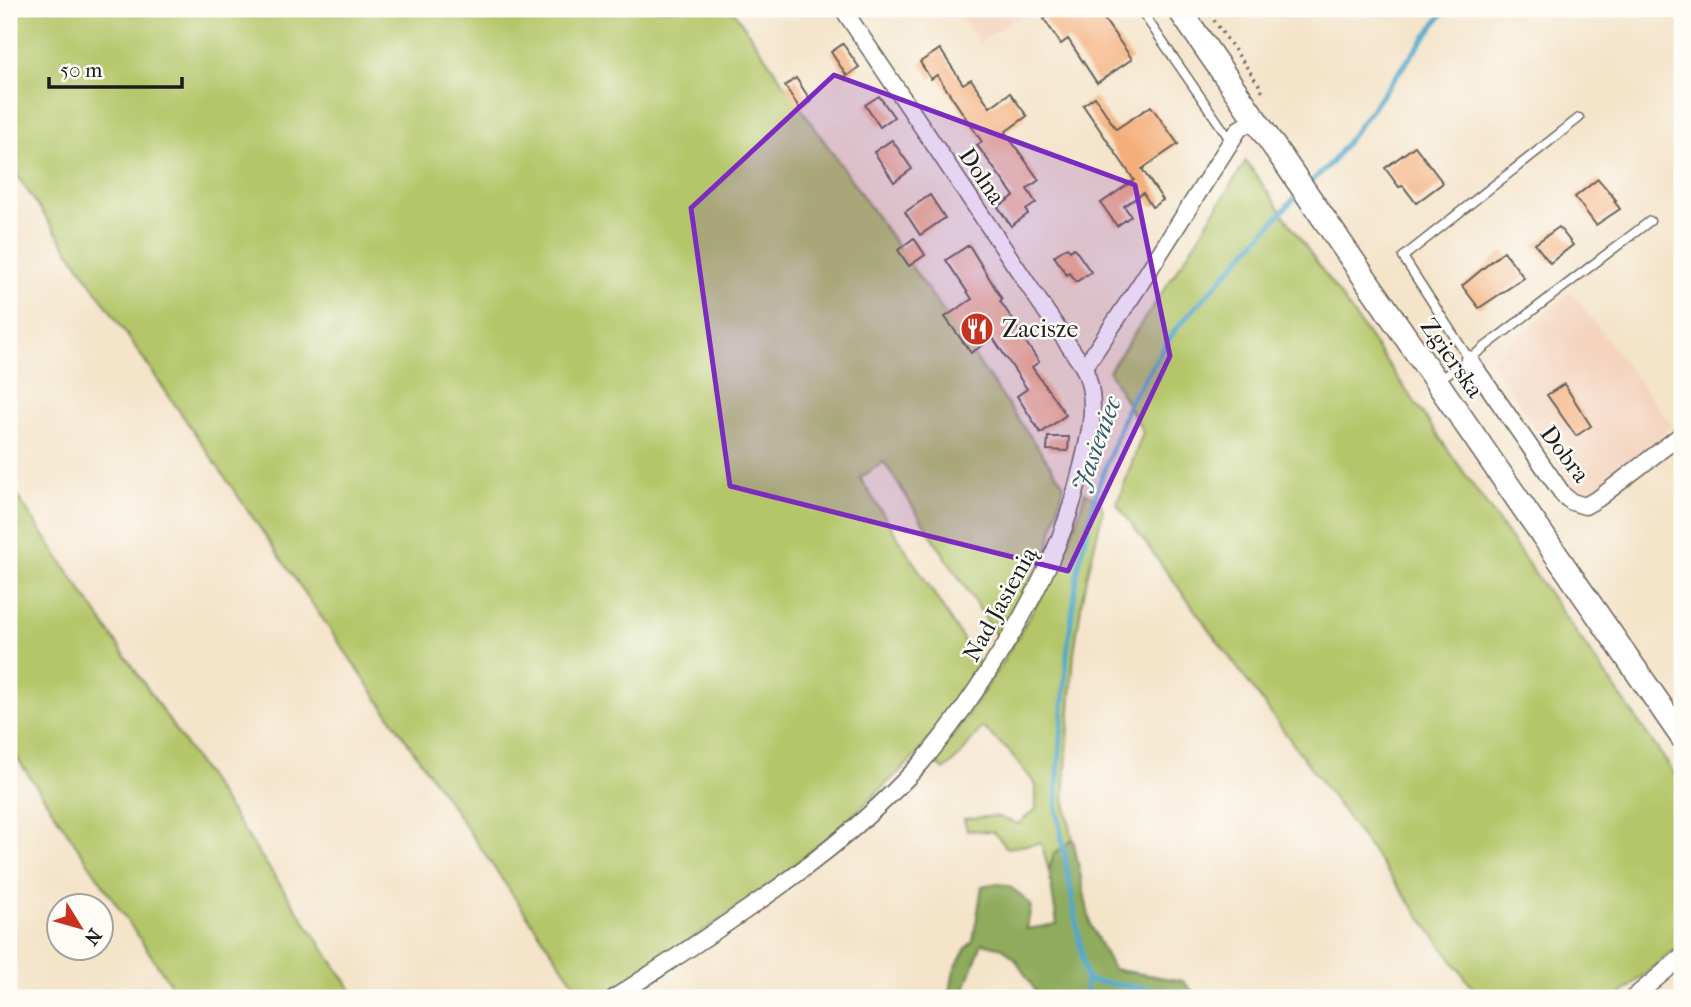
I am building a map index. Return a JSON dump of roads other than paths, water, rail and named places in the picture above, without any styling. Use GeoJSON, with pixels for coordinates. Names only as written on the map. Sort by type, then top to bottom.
{"type":"FeatureCollection","features":[{"type":"Feature","properties":{"kind":"main road","name":"Zgierska"},"geometry":{"type":"LineString","coordinates":[[1180,9],[1682,737]]}},
{"type":"Feature","properties":{"kind":"street","name":"Dolna"},"geometry":{"type":"LineString","coordinates":[[844,9],[1084,368]]}},
{"type":"Feature","properties":{"kind":"street"},"geometry":{"type":"LineString","coordinates":[[1084,368],[1239,129],[1255,119]]}},
{"type":"Feature","properties":{"kind":"street","name":"Dobra"},"geometry":{"type":"LineString","coordinates":[[1469,359],[1564,496],[1572,502],[1585,506],[1600,498],[1682,434]]}},
{"type":"Feature","properties":{"kind":"street","name":"Nad Jasienią"},"geometry":{"type":"LineString","coordinates":[[614,998],[770,894],[823,854],[904,780],[977,692],[1041,581],[1068,520],[1093,408],[1090,382],[1084,368]]}},
{"type":"Feature","properties":{"kind":"street"},"geometry":{"type":"LineString","coordinates":[[1633,998],[1682,957]]}},
{"type":"Feature","properties":{"kind":"lane"},"geometry":{"type":"LineString","coordinates":[[1140,9],[1231,141]]}},
{"type":"Feature","properties":{"kind":"lane"},"geometry":{"type":"LineString","coordinates":[[1469,359],[1403,257],[1579,118]]}},
{"type":"Feature","properties":{"kind":"lane"},"geometry":{"type":"LineString","coordinates":[[1436,381],[1469,359],[1650,220]]}},
{"type":"Feature","properties":{"kind":"waterway","name":"Jasieniec"},"geometry":{"type":"LineString","coordinates":[[1307,186],[1332,162],[1446,9]]}},
{"type":"Feature","properties":{"kind":"waterway","name":"Jasieniec"},"geometry":{"type":"LineString","coordinates":[[1086,998],[1086,980],[1056,804],[1067,654],[1078,568],[1097,490],[1129,403],[1175,330],[1300,192]]}},
{"type":"Feature","properties":{"kind":"waterway"},"geometry":{"type":"LineString","coordinates":[[1086,980],[1175,993]]}},
{"type":"Feature","properties":{"kind":"place","name":"Zacisze"},"geometry":{"type":"Point","coordinates":[977,329]}}]}
